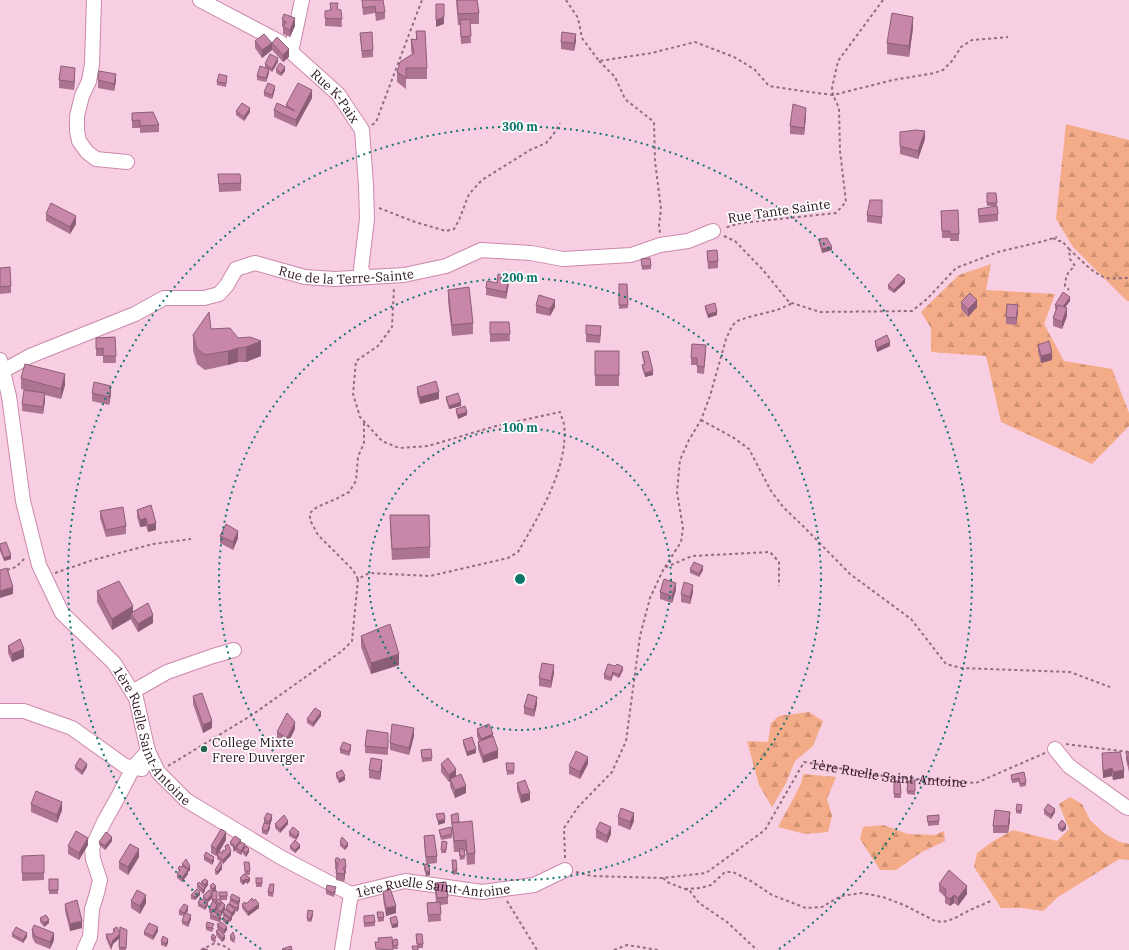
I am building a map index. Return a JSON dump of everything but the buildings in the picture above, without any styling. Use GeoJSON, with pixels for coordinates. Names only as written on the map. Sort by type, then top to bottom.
{"type":"FeatureCollection","features":[{"type":"Feature","properties":{"kind":"street"},"geometry":{"type":"LineString","coordinates":[[94,0],[92,64],[89,81],[82,96],[77,116],[79,141],[87,152],[96,159],[127,162]]}},
{"type":"Feature","properties":{"kind":"street","name":"Rue K-Paix"},"geometry":{"type":"LineString","coordinates":[[200,0],[280,42],[338,94],[362,130],[367,219],[361,269],[366,277]]}},
{"type":"Feature","properties":{"kind":"street"},"geometry":{"type":"LineString","coordinates":[[291,52],[302,0]]}},
{"type":"Feature","properties":{"kind":"street","name":"Rue de la Terre-Sainte"},"geometry":{"type":"LineString","coordinates":[[2,366],[135,314],[164,298],[204,298],[219,294],[228,285],[236,269],[255,263],[305,277],[335,279],[395,276],[446,266],[481,250],[531,253],[563,259],[631,255],[660,245],[688,241],[713,231]]}},
{"type":"Feature","properties":{"kind":"street","name":"1ère Ruelle Saint-Antoine"},"geometry":{"type":"LineString","coordinates":[[2,366],[9,396],[23,501],[39,565],[44,577],[62,613],[114,663],[136,698],[148,751],[158,772],[186,800],[282,858],[351,894],[405,881],[482,892],[500,890],[534,885],[565,870]]}},
{"type":"Feature","properties":{"kind":"street"},"geometry":{"type":"LineString","coordinates":[[132,692],[166,672],[234,650]]}},
{"type":"Feature","properties":{"kind":"street"},"geometry":{"type":"LineString","coordinates":[[0,711],[24,711],[72,728],[125,766],[158,772]]}},
{"type":"Feature","properties":{"kind":"street"},"geometry":{"type":"LineString","coordinates":[[1055,749],[1069,766],[1129,808]]}},
{"type":"Feature","properties":{"kind":"street"},"geometry":{"type":"LineString","coordinates":[[84,950],[90,937],[92,909],[100,880],[93,859],[92,848],[133,768],[148,751]]}},
{"type":"Feature","properties":{"kind":"street"},"geometry":{"type":"LineString","coordinates":[[342,950],[351,894]]}},
{"type":"Feature","properties":{"kind":"path"},"geometry":{"type":"LineString","coordinates":[[362,130],[376,122],[422,0]]}},
{"type":"Feature","properties":{"kind":"path"},"geometry":{"type":"LineString","coordinates":[[566,0],[578,18],[582,38],[599,61],[615,77],[625,99],[654,122],[655,161],[661,209],[659,225],[660,245]]}},
{"type":"Feature","properties":{"kind":"path"},"geometry":{"type":"LineString","coordinates":[[833,95],[832,88],[838,61],[883,0]]}},
{"type":"Feature","properties":{"kind":"path"},"geometry":{"type":"LineString","coordinates":[[599,61],[652,53],[695,42],[754,68],[769,86],[833,95],[893,80],[944,70],[961,47],[972,40],[1008,37]]}},
{"type":"Feature","properties":{"kind":"path","name":"Rue Tante Sainte"},"geometry":{"type":"LineString","coordinates":[[713,231],[741,223],[836,213],[846,202],[840,152],[839,108],[833,95]]}},
{"type":"Feature","properties":{"kind":"path"},"geometry":{"type":"LineString","coordinates":[[366,203],[434,228],[446,231],[454,229],[469,194],[482,180],[530,150],[546,143],[560,123]]}},
{"type":"Feature","properties":{"kind":"path"},"geometry":{"type":"LineString","coordinates":[[713,231],[735,241],[763,270],[790,302],[820,312],[912,312],[927,299],[956,268],[998,252],[1044,241],[1056,236]]}},
{"type":"Feature","properties":{"kind":"path"},"geometry":{"type":"LineString","coordinates":[[1053,238],[1058,241],[1062,241],[1093,270],[1105,277],[1114,279],[1129,278]]}},
{"type":"Feature","properties":{"kind":"path"},"geometry":{"type":"LineString","coordinates":[[1069,290],[1065,286],[1066,279],[1068,272],[1075,266],[1070,259],[1070,249]]}},
{"type":"Feature","properties":{"kind":"path"},"geometry":{"type":"LineString","coordinates":[[358,579],[369,573],[430,576],[508,558],[518,552],[553,487],[561,462],[564,440],[564,424],[560,412],[496,426],[428,446],[399,448],[382,442],[360,417],[352,394],[356,361],[378,346],[392,327],[395,276]]}},
{"type":"Feature","properties":{"kind":"path"},"geometry":{"type":"LineString","coordinates":[[565,870],[564,828],[578,807],[612,772],[626,741],[640,636],[650,598],[664,568],[681,542],[683,528],[677,492],[680,460],[689,440],[701,420],[710,396],[726,339],[732,326],[737,322],[749,317],[777,310],[793,303]]}},
{"type":"Feature","properties":{"kind":"path"},"geometry":{"type":"LineString","coordinates":[[701,420],[734,438],[749,449],[771,491],[784,508],[804,526],[850,574],[911,619],[946,664],[961,668],[1070,672],[1110,687]]}},
{"type":"Feature","properties":{"kind":"path"},"geometry":{"type":"LineString","coordinates":[[158,772],[252,715],[342,651],[352,641],[358,579],[353,570],[318,535],[310,520],[310,513],[317,507],[349,492],[356,481],[358,458],[364,443],[364,422]]}},
{"type":"Feature","properties":{"kind":"path"},"geometry":{"type":"LineString","coordinates":[[44,577],[93,560],[153,544],[191,539]]}},
{"type":"Feature","properties":{"kind":"path"},"geometry":{"type":"LineString","coordinates":[[664,568],[692,556],[770,552],[779,562],[779,586]]}},
{"type":"Feature","properties":{"kind":"path"},"geometry":{"type":"LineString","coordinates":[[4,571],[16,567],[26,556]]}},
{"type":"Feature","properties":{"kind":"path","name":"1ère Ruelle Saint-Antoine"},"geometry":{"type":"LineString","coordinates":[[565,870],[592,876],[663,878],[706,873],[765,830],[804,762],[889,777],[976,783],[1065,744],[1129,752]]}},
{"type":"Feature","properties":{"kind":"path"},"geometry":{"type":"LineString","coordinates":[[685,889],[700,888],[711,885],[725,872],[733,872],[751,881],[772,895],[806,908],[822,907],[841,896],[862,893],[883,897],[904,905],[935,921],[943,922],[953,919],[993,900]]}},
{"type":"Feature","properties":{"kind":"path"},"geometry":{"type":"LineString","coordinates":[[663,878],[667,882],[690,891],[699,903],[727,922],[757,950]]}},
{"type":"Feature","properties":{"kind":"path"},"geometry":{"type":"LineString","coordinates":[[500,890],[537,950]]}},
{"type":"Feature","properties":{"kind":"path"},"geometry":{"type":"LineString","coordinates":[[201,950],[215,943],[230,950]]}},
{"type":"Feature","properties":{"kind":"path"},"geometry":{"type":"LineString","coordinates":[[614,950],[627,945],[658,950]]}},
{"type":"Feature","properties":{"kind":"green space"},"geometry":{"type":"Polygon","coordinates":[[[1066,124],[1129,140],[1129,301],[1127,301],[1073,247],[1056,219],[1066,124]]]}},
{"type":"Feature","properties":{"kind":"green space"},"geometry":{"type":"Polygon","coordinates":[[[991,264],[986,290],[1055,294],[1044,324],[1064,361],[1112,369],[1129,413],[1129,426],[1092,464],[1001,422],[986,356],[931,352],[931,328],[921,312],[959,275],[991,264]]]}},
{"type":"Feature","properties":{"kind":"green space"},"geometry":{"type":"Polygon","coordinates":[[[809,712],[823,721],[813,746],[795,761],[786,783],[772,807],[759,785],[747,741],[768,742],[771,723],[779,716],[809,712]]]}},
{"type":"Feature","properties":{"kind":"green space"},"geometry":{"type":"Polygon","coordinates":[[[803,774],[836,777],[827,799],[832,816],[828,832],[805,834],[778,827],[801,784],[803,774]]]}},
{"type":"Feature","properties":{"kind":"green space"},"geometry":{"type":"Polygon","coordinates":[[[1070,797],[1082,804],[1090,820],[1105,834],[1120,842],[1129,844],[1129,860],[1119,859],[1058,897],[1043,911],[1022,908],[1001,908],[974,867],[977,853],[1013,830],[1057,841],[1069,829],[1059,804],[1070,797]]]}},
{"type":"Feature","properties":{"kind":"green space"},"geometry":{"type":"Polygon","coordinates":[[[883,825],[908,834],[935,835],[944,831],[945,841],[922,852],[896,870],[880,870],[860,839],[863,827],[883,825]]]}},
{"type":"Feature","properties":{"kind":"place","name":"College Mixte Frere Duverger"},"geometry":{"type":"Point","coordinates":[204,749]}}]}
